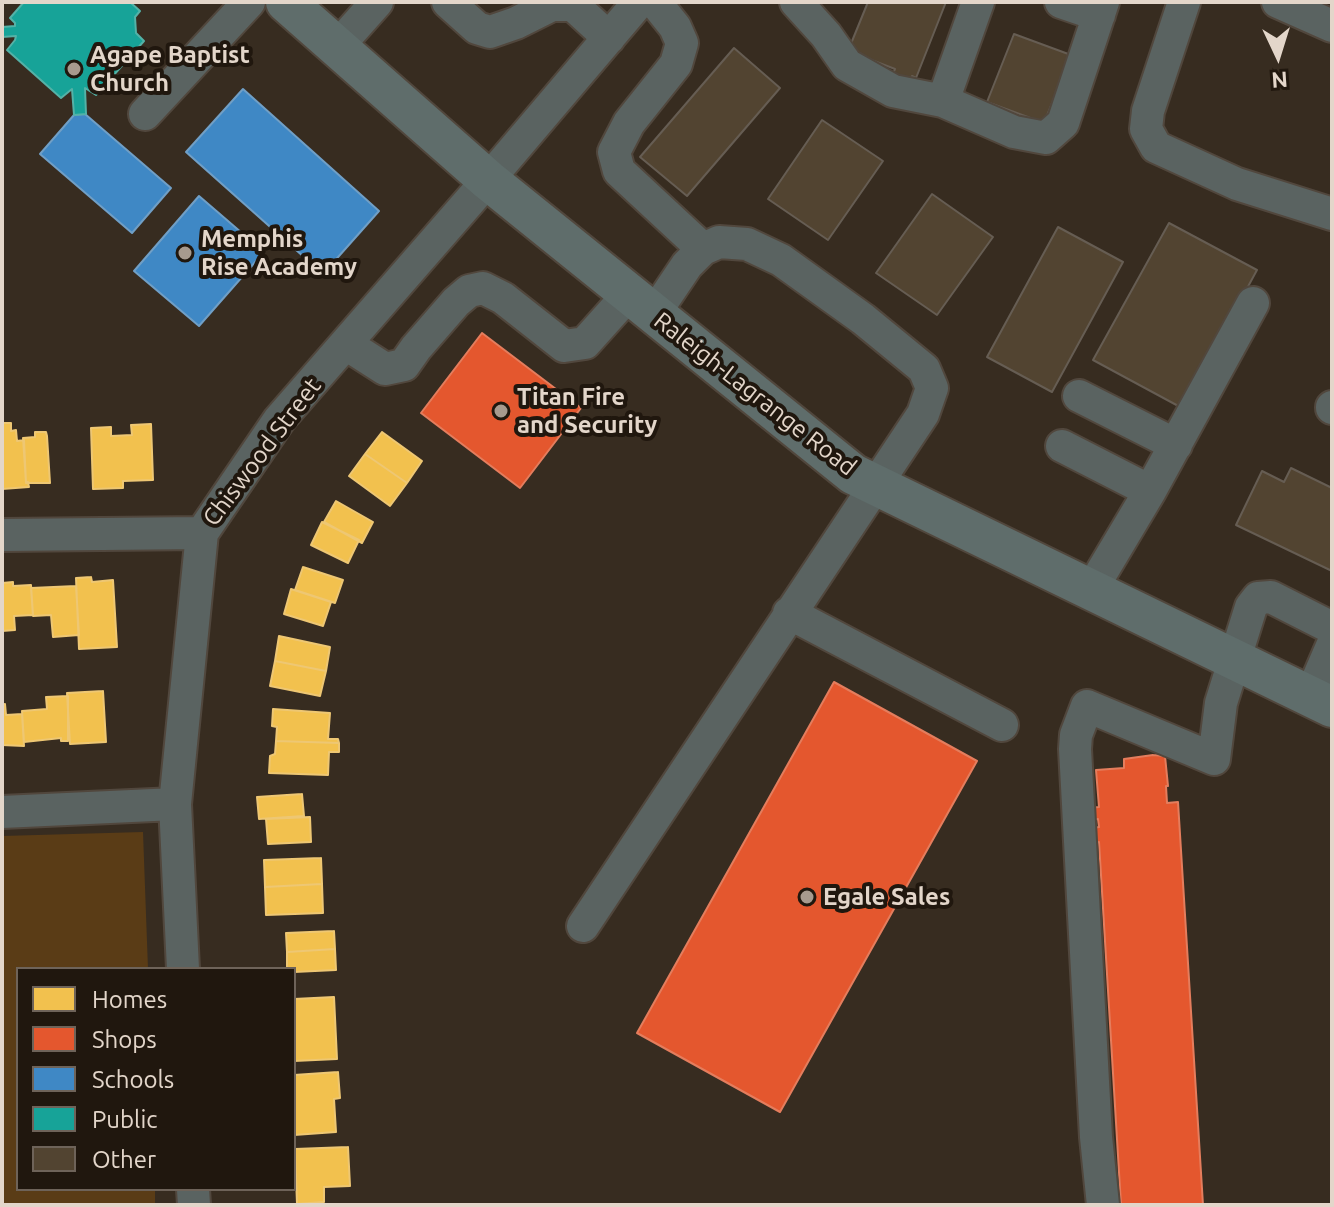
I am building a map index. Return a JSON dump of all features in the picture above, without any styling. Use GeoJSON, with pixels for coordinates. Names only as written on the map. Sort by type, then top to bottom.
{"type":"FeatureCollection","features":[{"type":"Feature","properties":{"kind":"main road","name":"Raleigh-Lagrange Road"},"geometry":{"type":"LineString","coordinates":[[286,2],[488,180],[853,474],[1321,702]]}},
{"type":"Feature","properties":{"kind":"street"},"geometry":{"type":"LineString","coordinates":[[145,114],[249,2]]}},
{"type":"Feature","properties":{"kind":"street"},"geometry":{"type":"LineString","coordinates":[[337,47],[377,2]]}},
{"type":"Feature","properties":{"kind":"street"},"geometry":{"type":"LineString","coordinates":[[448,2],[477,28],[490,32],[552,5],[574,3],[609,38]]}},
{"type":"Feature","properties":{"kind":"street","name":"Chiswood Street"},"geometry":{"type":"LineString","coordinates":[[183,967],[175,804],[202,533],[279,420],[639,2]]}},
{"type":"Feature","properties":{"kind":"street"},"geometry":{"type":"LineString","coordinates":[[655,2],[675,27],[682,43],[676,64],[629,123],[614,152],[619,171],[703,249]]}},
{"type":"Feature","properties":{"kind":"street"},"geometry":{"type":"LineString","coordinates":[[796,2],[826,35],[847,65],[893,91],[943,101],[1014,132],[1046,138],[1063,123],[1101,8],[1061,2]]}},
{"type":"Feature","properties":{"kind":"street"},"geometry":{"type":"LineString","coordinates":[[943,101],[978,2]]}},
{"type":"Feature","properties":{"kind":"street"},"geometry":{"type":"LineString","coordinates":[[1184,2],[1148,111],[1146,129],[1156,147],[1237,184],[1332,214]]}},
{"type":"Feature","properties":{"kind":"street"},"geometry":{"type":"LineString","coordinates":[[1278,2],[1332,26]]}},
{"type":"Feature","properties":{"kind":"street"},"geometry":{"type":"LineString","coordinates":[[346,344],[385,369],[404,365],[456,302],[469,291],[483,288],[503,298],[564,346],[585,343],[642,304],[703,249],[719,242],[747,244],[781,260],[863,319],[924,369],[932,388],[923,414],[583,926]]}},
{"type":"Feature","properties":{"kind":"street"},"geometry":{"type":"LineString","coordinates":[[1091,590],[1176,445],[1253,303]]}},
{"type":"Feature","properties":{"kind":"street"},"geometry":{"type":"LineString","coordinates":[[1079,396],[1176,445]]}},
{"type":"Feature","properties":{"kind":"street"},"geometry":{"type":"LineString","coordinates":[[1062,446],[1150,491]]}},
{"type":"Feature","properties":{"kind":"street"},"geometry":{"type":"LineString","coordinates":[[2,535],[202,533]]}},
{"type":"Feature","properties":{"kind":"street"},"geometry":{"type":"LineString","coordinates":[[1103,1205],[1096,1137],[1076,735],[1087,706],[1214,759],[1221,703],[1251,607],[1258,598],[1271,597],[1332,628]]}},
{"type":"Feature","properties":{"kind":"street"},"geometry":{"type":"LineString","coordinates":[[789,613],[1002,725]]}},
{"type":"Feature","properties":{"kind":"street"},"geometry":{"type":"LineString","coordinates":[[1321,702],[1332,646]]}},
{"type":"Feature","properties":{"kind":"street"},"geometry":{"type":"LineString","coordinates":[[2,812],[175,804]]}},
{"type":"Feature","properties":{"kind":"shaded area"},"geometry":{"type":"Polygon","coordinates":[[[143,832],[148,967],[16,967],[16,1191],[155,1191],[155,1205],[2,1205],[2,836],[143,832]]]}},
{"type":"Feature","properties":{"kind":"building: Homes"},"geometry":{"type":"Polygon","coordinates":[[[2,423],[11,423],[11,431],[16,430],[17,441],[24,440],[26,483],[29,487],[2,489],[2,423]]]}},
{"type":"Feature","properties":{"kind":"building: Homes"},"geometry":{"type":"Polygon","coordinates":[[[151,424],[153,480],[123,481],[123,488],[93,489],[91,428],[111,427],[111,436],[132,435],[131,425],[151,424]]]}},
{"type":"Feature","properties":{"kind":"building: Homes"},"geometry":{"type":"Polygon","coordinates":[[[35,432],[46,432],[50,483],[26,483],[23,438],[35,437],[35,432]]]}},
{"type":"Feature","properties":{"kind":"building: Homes"},"geometry":{"type":"Polygon","coordinates":[[[382,432],[422,461],[407,483],[365,454],[382,432]]]}},
{"type":"Feature","properties":{"kind":"building: Homes"},"geometry":{"type":"Polygon","coordinates":[[[365,454],[407,483],[390,506],[349,476],[365,454]]]}},
{"type":"Feature","properties":{"kind":"building: Homes"},"geometry":{"type":"Polygon","coordinates":[[[336,501],[373,522],[362,543],[324,522],[336,501]]]}},
{"type":"Feature","properties":{"kind":"building: Homes"},"geometry":{"type":"Polygon","coordinates":[[[322,522],[359,540],[348,563],[311,545],[322,522]]]}},
{"type":"Feature","properties":{"kind":"building: Homes"},"geometry":{"type":"Polygon","coordinates":[[[303,567],[343,580],[335,603],[295,590],[303,567]]]}},
{"type":"Feature","properties":{"kind":"building: Homes"},"geometry":{"type":"Polygon","coordinates":[[[91,577],[92,582],[113,580],[117,647],[79,649],[76,578],[91,577]]]}},
{"type":"Feature","properties":{"kind":"building: Homes"},"geometry":{"type":"Polygon","coordinates":[[[13,582],[13,586],[31,585],[33,615],[14,616],[15,630],[2,631],[2,583],[13,582]]]}},
{"type":"Feature","properties":{"kind":"building: Homes"},"geometry":{"type":"Polygon","coordinates":[[[76,586],[79,635],[53,637],[51,615],[33,616],[31,588],[76,586]]]}},
{"type":"Feature","properties":{"kind":"building: Homes"},"geometry":{"type":"Polygon","coordinates":[[[291,589],[331,602],[323,626],[284,614],[291,589]]]}},
{"type":"Feature","properties":{"kind":"building: Homes"},"geometry":{"type":"Polygon","coordinates":[[[279,636],[330,647],[326,671],[275,661],[279,636]]]}},
{"type":"Feature","properties":{"kind":"building: Homes"},"geometry":{"type":"Polygon","coordinates":[[[275,661],[326,671],[320,696],[270,686],[275,661]]]}},
{"type":"Feature","properties":{"kind":"building: Homes"},"geometry":{"type":"Polygon","coordinates":[[[103,691],[106,742],[70,744],[67,693],[103,691]]]}},
{"type":"Feature","properties":{"kind":"building: Homes"},"geometry":{"type":"Polygon","coordinates":[[[68,696],[68,741],[61,741],[61,738],[24,742],[22,711],[47,709],[46,697],[68,696]]]}},
{"type":"Feature","properties":{"kind":"building: Homes"},"geometry":{"type":"Polygon","coordinates":[[[5,704],[6,715],[22,714],[24,746],[2,745],[2,705],[5,704]]]}},
{"type":"Feature","properties":{"kind":"building: Homes"},"geometry":{"type":"Polygon","coordinates":[[[273,709],[330,713],[328,739],[338,739],[339,743],[276,741],[277,727],[272,726],[273,709]]]}},
{"type":"Feature","properties":{"kind":"building: Homes"},"geometry":{"type":"Polygon","coordinates":[[[276,741],[339,743],[339,752],[329,752],[328,775],[269,773],[270,756],[275,754],[276,741]]]}},
{"type":"Feature","properties":{"kind":"building: Homes"},"geometry":{"type":"Polygon","coordinates":[[[302,794],[304,816],[259,819],[257,797],[302,794]]]}},
{"type":"Feature","properties":{"kind":"building: Homes"},"geometry":{"type":"Polygon","coordinates":[[[310,817],[311,842],[268,844],[266,819],[310,817]]]}},
{"type":"Feature","properties":{"kind":"building: Homes"},"geometry":{"type":"Polygon","coordinates":[[[321,858],[322,884],[265,887],[264,860],[321,858]]]}},
{"type":"Feature","properties":{"kind":"building: Homes"},"geometry":{"type":"Polygon","coordinates":[[[322,884],[323,913],[266,915],[265,887],[322,884]]]}},
{"type":"Feature","properties":{"kind":"building: Homes"},"geometry":{"type":"Polygon","coordinates":[[[334,931],[335,949],[287,952],[286,933],[334,931]]]}},
{"type":"Feature","properties":{"kind":"building: Homes"},"geometry":{"type":"Polygon","coordinates":[[[335,949],[336,970],[296,972],[296,967],[287,967],[287,952],[335,949]]]}},
{"type":"Feature","properties":{"kind":"building: Homes"},"geometry":{"type":"Polygon","coordinates":[[[334,997],[337,1059],[296,1061],[296,999],[334,997]]]}},
{"type":"Feature","properties":{"kind":"building: Homes"},"geometry":{"type":"Polygon","coordinates":[[[338,1072],[340,1098],[334,1099],[336,1132],[296,1135],[296,1075],[338,1072]]]}},
{"type":"Feature","properties":{"kind":"building: Homes"},"geometry":{"type":"Polygon","coordinates":[[[348,1147],[350,1186],[324,1187],[324,1202],[297,1204],[296,1149],[348,1147]]]}},
{"type":"Feature","properties":{"kind":"building: Shops","name":"Titan Fire and Security"},"geometry":{"type":"Polygon","coordinates":[[[482,333],[581,408],[520,488],[421,413],[482,333]]]}},
{"type":"Feature","properties":{"kind":"building: Shops","name":"Egale Sales"},"geometry":{"type":"Polygon","coordinates":[[[834,682],[977,761],[780,1112],[637,1033],[834,682]]]}},
{"type":"Feature","properties":{"kind":"building: Shops"},"geometry":{"type":"Polygon","coordinates":[[[1165,756],[1167,803],[1178,802],[1203,1205],[1121,1205],[1099,842],[1089,843],[1092,828],[1099,827],[1098,819],[1091,820],[1087,808],[1099,807],[1096,770],[1124,768],[1124,759],[1165,756]]]}},
{"type":"Feature","properties":{"kind":"building: Schools"},"geometry":{"type":"Polygon","coordinates":[[[243,89],[379,211],[323,274],[186,152],[243,89]]]}},
{"type":"Feature","properties":{"kind":"building: Schools"},"geometry":{"type":"Polygon","coordinates":[[[85,114],[171,188],[132,233],[40,154],[74,115],[85,114]]]}},
{"type":"Feature","properties":{"kind":"building: Schools"},"geometry":{"type":"Polygon","coordinates":[[[199,196],[264,252],[199,326],[134,271],[199,196]]]}},
{"type":"Feature","properties":{"kind":"building: Public","name":"Agape Baptist Church"},"geometry":{"type":"Polygon","coordinates":[[[24,2],[130,2],[140,11],[135,17],[136,33],[144,41],[96,95],[85,88],[86,114],[74,115],[72,89],[61,98],[7,50],[16,36],[2,37],[2,27],[15,26],[10,18],[24,2]]]}},
{"type":"Feature","properties":{"kind":"building: Other"},"geometry":{"type":"Polygon","coordinates":[[[868,2],[946,2],[916,78],[912,76],[909,82],[892,76],[895,69],[848,51],[868,2]]]}},
{"type":"Feature","properties":{"kind":"building: Other"},"geometry":{"type":"Polygon","coordinates":[[[1014,34],[1071,55],[1044,123],[987,102],[1014,34]]]}},
{"type":"Feature","properties":{"kind":"building: Other"},"geometry":{"type":"Polygon","coordinates":[[[734,48],[780,88],[687,196],[640,157],[734,48]]]}},
{"type":"Feature","properties":{"kind":"building: Other"},"geometry":{"type":"Polygon","coordinates":[[[822,120],[883,161],[828,240],[768,199],[822,120]]]}},
{"type":"Feature","properties":{"kind":"building: Other"},"geometry":{"type":"Polygon","coordinates":[[[932,194],[993,237],[937,315],[876,273],[932,194]]]}},
{"type":"Feature","properties":{"kind":"building: Other"},"geometry":{"type":"Polygon","coordinates":[[[1169,223],[1257,270],[1182,408],[1093,360],[1169,223]]]}},
{"type":"Feature","properties":{"kind":"building: Other"},"geometry":{"type":"Polygon","coordinates":[[[1058,227],[1123,262],[1052,392],[987,357],[1058,227]]]}},
{"type":"Feature","properties":{"kind":"building: Other"},"geometry":{"type":"Polygon","coordinates":[[[1291,468],[1332,488],[1332,571],[1236,525],[1262,471],[1284,482],[1291,468]]]}},
{"type":"Feature","properties":{"kind":"place","name":"Agape Baptist Church"},"geometry":{"type":"Point","coordinates":[74,69]}},
{"type":"Feature","properties":{"kind":"place","name":"Memphis Rise Academy"},"geometry":{"type":"Point","coordinates":[185,253]}},
{"type":"Feature","properties":{"kind":"place","name":"Titan Fire and Security"},"geometry":{"type":"Point","coordinates":[501,411]}},
{"type":"Feature","properties":{"kind":"place","name":"Egale Sales"},"geometry":{"type":"Point","coordinates":[807,897]}}]}
